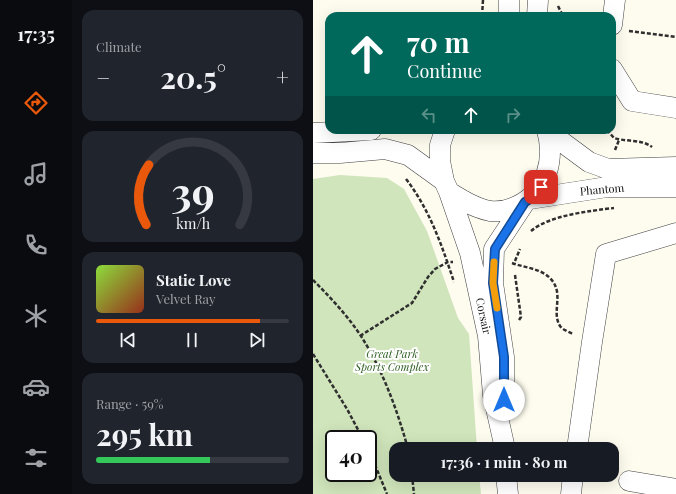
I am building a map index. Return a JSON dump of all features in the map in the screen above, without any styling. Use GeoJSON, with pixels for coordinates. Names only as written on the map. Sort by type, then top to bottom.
{"type":"FeatureCollection","features":[{"type":"Feature","properties":{"kind":"street"},"geometry":{"type":"LineString","coordinates":[[509,0],[509,12]]}},
{"type":"Feature","properties":{"kind":"street"},"geometry":{"type":"LineString","coordinates":[[537,12],[538,0]]}},
{"type":"Feature","properties":{"kind":"street"},"geometry":{"type":"LineString","coordinates":[[615,0],[619,28]]}},
{"type":"Feature","properties":{"kind":"street"},"geometry":{"type":"LineString","coordinates":[[616,76],[632,101],[676,108]]}},
{"type":"Feature","properties":{"kind":"street"},"geometry":{"type":"LineString","coordinates":[[313,133],[325,132]]}},
{"type":"Feature","properties":{"kind":"street","name":"Corsair"},"geometry":{"type":"LineString","coordinates":[[444,134],[440,145],[440,161],[446,186],[470,252],[488,336],[493,395],[503,442]]}},
{"type":"Feature","properties":{"kind":"street","name":"Corsair"},"geometry":{"type":"LineString","coordinates":[[504,442],[504,357],[493,283],[495,249],[527,201],[541,187],[547,174],[550,156],[547,134]]}},
{"type":"Feature","properties":{"kind":"street","name":"Phantom"},"geometry":{"type":"LineString","coordinates":[[550,134],[589,162],[608,169],[676,167]]}},
{"type":"Feature","properties":{"kind":"street"},"geometry":{"type":"LineString","coordinates":[[313,152],[340,153],[385,149],[408,155],[475,207],[492,211],[509,210],[527,201]]}},
{"type":"Feature","properties":{"kind":"street","name":"Phantom"},"geometry":{"type":"LineString","coordinates":[[527,201],[607,187],[676,187]]}},
{"type":"Feature","properties":{"kind":"street"},"geometry":{"type":"LineString","coordinates":[[578,442],[606,254],[676,233]]}},
{"type":"Feature","properties":{"kind":"street"},"geometry":{"type":"LineString","coordinates":[[629,481],[676,489]]}},
{"type":"Feature","properties":{"kind":"street"},"geometry":{"type":"LineString","coordinates":[[507,482],[508,494]]}},
{"type":"Feature","properties":{"kind":"street"},"geometry":{"type":"LineString","coordinates":[[571,494],[572,482]]}},
{"type":"Feature","properties":{"kind":"path"},"geometry":{"type":"LineString","coordinates":[[482,12],[483,0]]}},
{"type":"Feature","properties":{"kind":"path"},"geometry":{"type":"LineString","coordinates":[[619,28],[676,37]]}},
{"type":"Feature","properties":{"kind":"path"},"geometry":{"type":"LineString","coordinates":[[610,134],[614,138],[619,140]]}},
{"type":"Feature","properties":{"kind":"path"},"geometry":{"type":"LineString","coordinates":[[404,177],[415,190],[431,219],[448,262]]}},
{"type":"Feature","properties":{"kind":"path"},"geometry":{"type":"LineString","coordinates":[[528,235],[532,230],[544,222],[559,217],[617,208]]}},
{"type":"Feature","properties":{"kind":"path"},"geometry":{"type":"LineString","coordinates":[[514,264],[521,246]]}},
{"type":"Feature","properties":{"kind":"path"},"geometry":{"type":"LineString","coordinates":[[360,336],[412,304],[428,276],[435,269],[448,262],[458,261]]}},
{"type":"Feature","properties":{"kind":"path"},"geometry":{"type":"LineString","coordinates":[[509,262],[544,274],[554,282],[558,297],[557,316],[560,326],[567,332],[592,342]]}},
{"type":"Feature","properties":{"kind":"path"},"geometry":{"type":"LineString","coordinates":[[313,280],[333,300],[360,336],[386,383],[400,420],[406,442]]}},
{"type":"Feature","properties":{"kind":"path"},"geometry":{"type":"LineString","coordinates":[[313,354],[347,408],[358,430]]}},
{"type":"Feature","properties":{"kind":"path"},"geometry":{"type":"LineString","coordinates":[[377,470],[387,494]]}},
{"type":"Feature","properties":{"kind":"path"},"geometry":{"type":"LineString","coordinates":[[413,482],[414,494]]}},
{"type":"Feature","properties":{"kind":"green space","name":"Great Park Sports Complex"},"geometry":{"type":"Polygon","coordinates":[[[340,175],[387,178],[404,189],[427,231],[458,318],[469,334],[477,442],[389,442],[389,482],[480,482],[481,494],[313,494],[313,179],[340,175]]]}},
{"type":"Feature","properties":{"kind":"slow traffic"},"geometry":{"type":"LineString","coordinates":[[494,262],[493,283],[497,308]]}},
{"type":"Feature","properties":{"kind":"route"},"geometry":{"type":"LineString","coordinates":[[504,400],[504,357],[493,283],[495,249],[525,202],[530,199],[541,187]]}}]}
